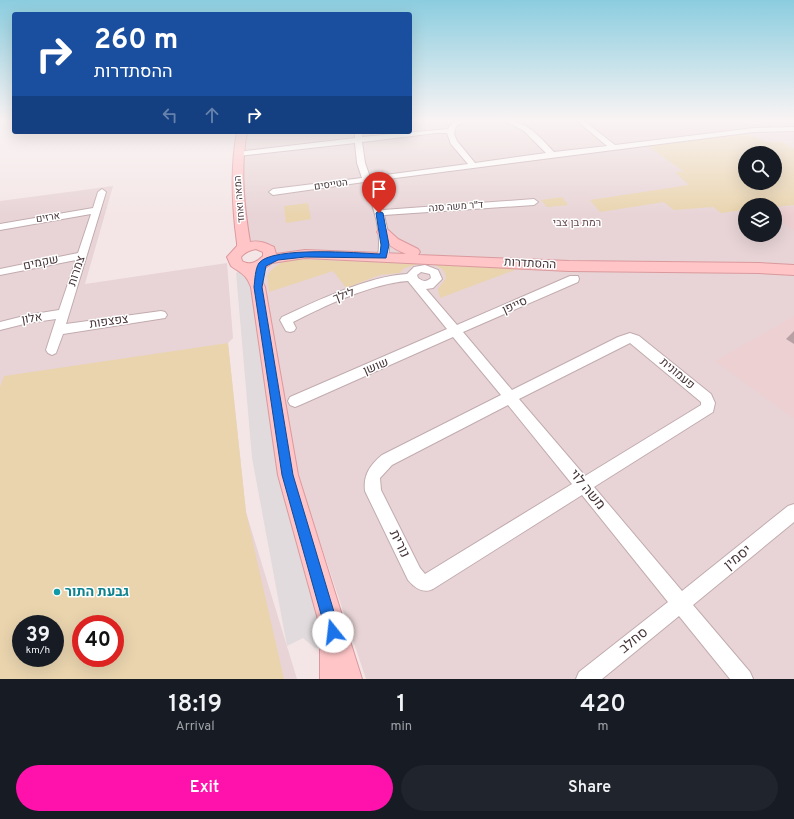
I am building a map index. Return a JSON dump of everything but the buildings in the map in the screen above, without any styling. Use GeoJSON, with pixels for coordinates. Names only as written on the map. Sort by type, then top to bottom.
{"type":"FeatureCollection","features":[{"type":"Feature","properties":{"kind":"street"},"geometry":{"type":"LineString","coordinates":[[238,154],[260,152]]}},
{"type":"Feature","properties":{"kind":"street"},"geometry":{"type":"LineString","coordinates":[[359,152],[379,213],[383,232],[384,254]]}},
{"type":"Feature","properties":{"kind":"street"},"geometry":{"type":"LineString","coordinates":[[462,152],[472,165]]}},
{"type":"Feature","properties":{"kind":"street"},"geometry":{"type":"LineString","coordinates":[[549,152],[553,156]]}},
{"type":"Feature","properties":{"kind":"street","name":"הטייסים"},"geometry":{"type":"LineString","coordinates":[[273,192],[582,152]]}},
{"type":"Feature","properties":{"kind":"street","name":"המאה ואחד"},"geometry":{"type":"LineString","coordinates":[[238,154],[239,206],[243,228],[242,234],[244,243],[249,246]]}},
{"type":"Feature","properties":{"kind":"street","name":"צמרות"},"geometry":{"type":"LineString","coordinates":[[52,350],[102,192]]}},
{"type":"Feature","properties":{"kind":"street","name":"ד\"ר משה סנה"},"geometry":{"type":"LineString","coordinates":[[379,213],[534,202]]}},
{"type":"Feature","properties":{"kind":"street","name":"ארזים"},"geometry":{"type":"LineString","coordinates":[[0,227],[96,210]]}},
{"type":"Feature","properties":{"kind":"street"},"geometry":{"type":"LineString","coordinates":[[383,232],[398,246],[413,252]]}},
{"type":"Feature","properties":{"kind":"street"},"geometry":{"type":"LineString","coordinates":[[258,287],[266,258],[261,246],[249,246],[236,254],[234,261],[238,266],[246,268],[254,277],[258,287],[288,475],[326,608],[349,679]]}},
{"type":"Feature","properties":{"kind":"street","name":"ההסתדרות"},"geometry":{"type":"LineString","coordinates":[[384,254],[413,252],[567,261],[768,262],[794,264]]}},
{"type":"Feature","properties":{"kind":"street","name":"ההסתדרות"},"geometry":{"type":"LineString","coordinates":[[246,268],[266,258],[285,256],[305,254],[384,254],[569,266],[759,268],[794,270]]}},
{"type":"Feature","properties":{"kind":"street","name":"שקמים"},"geometry":{"type":"LineString","coordinates":[[0,272],[82,255]]}},
{"type":"Feature","properties":{"kind":"street"},"geometry":{"type":"LineString","coordinates":[[431,301],[430,287],[435,282],[436,275],[431,270],[425,268],[414,271],[413,279],[425,286],[435,282]]}},
{"type":"Feature","properties":{"kind":"street","name":"משה לוי"},"geometry":{"type":"LineString","coordinates":[[413,279],[743,679]]}},
{"type":"Feature","properties":{"kind":"street","name":"לילך"},"geometry":{"type":"LineString","coordinates":[[290,328],[286,320],[315,306],[388,280],[413,279]]}},
{"type":"Feature","properties":{"kind":"street","name":"סייפן"},"geometry":{"type":"LineString","coordinates":[[456,332],[574,279]]}},
{"type":"Feature","properties":{"kind":"street","name":"אלון"},"geometry":{"type":"LineString","coordinates":[[0,326],[63,314]]}},
{"type":"Feature","properties":{"kind":"street","name":"צפצפות"},"geometry":{"type":"LineString","coordinates":[[58,330],[160,315]]}},
{"type":"Feature","properties":{"kind":"street","name":"שושן"},"geometry":{"type":"LineString","coordinates":[[296,401],[456,332]]}},
{"type":"Feature","properties":{"kind":"street","name":"פעמונית"},"geometry":{"type":"LineString","coordinates":[[510,396],[622,340],[630,338],[636,339],[706,398],[708,408],[583,486]]}},
{"type":"Feature","properties":{"kind":"street","name":"נורית"},"geometry":{"type":"LineString","coordinates":[[510,396],[387,460],[376,470],[371,480],[373,491],[414,574],[420,581],[427,583],[583,486]]}},
{"type":"Feature","properties":{"kind":"street","name":"יסמין"},"geometry":{"type":"LineString","coordinates":[[681,603],[794,512]]}},
{"type":"Feature","properties":{"kind":"street","name":"סחלב"},"geometry":{"type":"LineString","coordinates":[[586,679],[681,603]]}},
{"type":"Feature","properties":{"kind":"street"},"geometry":{"type":"LineString","coordinates":[[326,608],[334,662],[334,679]]}},
{"type":"Feature","properties":{"kind":"shaded area"},"geometry":{"type":"Polygon","coordinates":[[[242,152],[738,152],[738,190],[782,190],[782,152],[794,152],[794,679],[366,679],[288,447],[263,275],[272,263],[262,246],[251,241],[245,233],[242,152]]]}},
{"type":"Feature","properties":{"kind":"shaded area"},"geometry":{"type":"Polygon","coordinates":[[[656,152],[738,152],[738,190],[782,190],[782,152],[794,152],[794,205],[782,206],[782,198],[738,198],[738,211],[721,213],[713,207],[674,210],[664,202],[600,212],[590,200],[689,185],[675,172],[683,171],[656,152]]]}},
{"type":"Feature","properties":{"kind":"shaded area","name":"גבעת התור"},"geometry":{"type":"Polygon","coordinates":[[[113,186],[85,284],[227,263],[233,338],[228,343],[246,512],[297,679],[0,679],[0,201],[113,186]]]}},
{"type":"Feature","properties":{"kind":"shaded area"},"geometry":{"type":"Polygon","coordinates":[[[562,197],[568,205],[547,207],[541,200],[562,197]]]}},
{"type":"Feature","properties":{"kind":"shaded area"},"geometry":{"type":"Polygon","coordinates":[[[308,203],[311,219],[286,223],[284,206],[308,203]]]}},
{"type":"Feature","properties":{"kind":"shaded area"},"geometry":{"type":"Polygon","coordinates":[[[794,206],[794,231],[782,222],[782,208],[794,206]]]}},
{"type":"Feature","properties":{"kind":"shaded area"},"geometry":{"type":"Polygon","coordinates":[[[299,259],[418,264],[405,268],[399,273],[380,275],[346,288],[333,271],[269,292],[267,276],[270,272],[281,263],[299,259]]]}},
{"type":"Feature","properties":{"kind":"shaded area"},"geometry":{"type":"Polygon","coordinates":[[[426,263],[525,266],[440,298],[438,289],[446,278],[444,271],[439,267],[426,263]]]}},
{"type":"Feature","properties":{"kind":"shaded area"},"geometry":{"type":"Polygon","coordinates":[[[240,271],[252,276],[319,600],[325,649],[315,648],[303,638],[287,646],[252,458],[236,273],[240,271]]]}},
{"type":"Feature","properties":{"kind":"shaded area"},"geometry":{"type":"Polygon","coordinates":[[[794,316],[794,419],[715,361],[794,316]]]}},
{"type":"Feature","properties":{"kind":"shaded area","name":"גבעת התור"},"geometry":{"type":"Polygon","coordinates":[[[228,343],[246,512],[284,679],[0,679],[0,387],[4,376],[228,343]]]}},
{"type":"Feature","properties":{"kind":"place","name":"גבעת התור"},"geometry":{"type":"Point","coordinates":[57,592]}},
{"type":"Feature","properties":{"kind":"district","name":"רמת בן צבי"},"geometry":{"type":"Point","coordinates":[577,223]}},
{"type":"Feature","properties":{"kind":"route"},"geometry":{"type":"LineString","coordinates":[[333,632],[291,489],[277,411],[258,287],[262,264],[267,260],[305,254],[383,257],[385,245],[379,213]]}}]}
